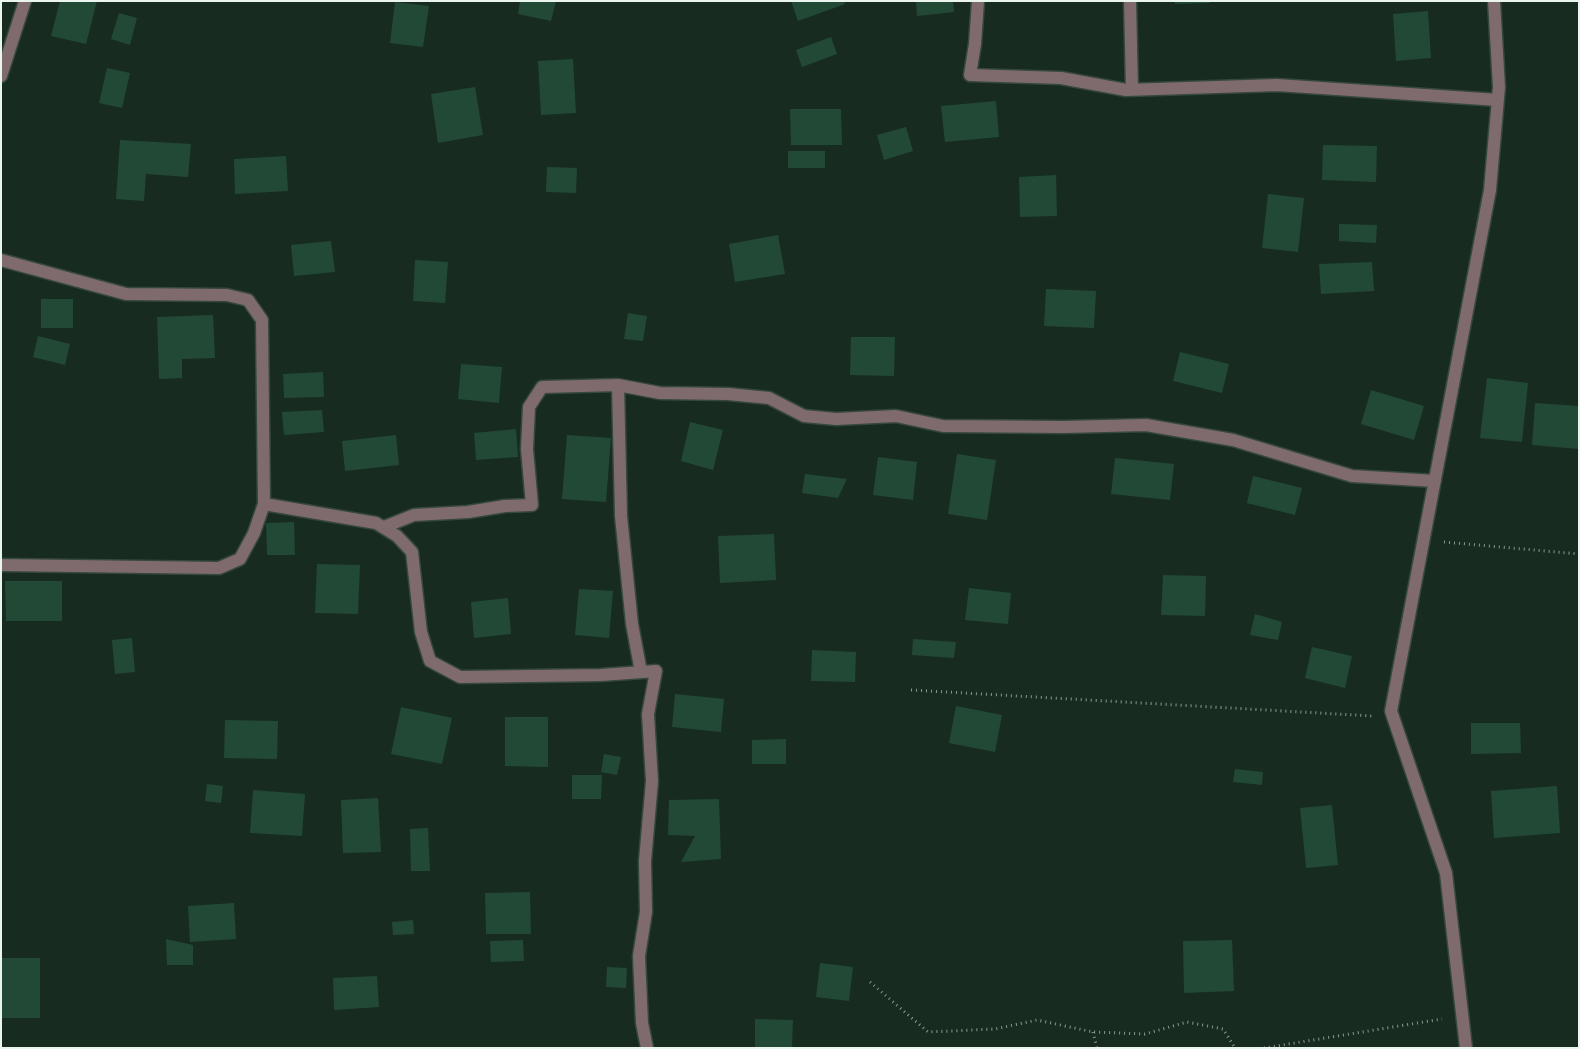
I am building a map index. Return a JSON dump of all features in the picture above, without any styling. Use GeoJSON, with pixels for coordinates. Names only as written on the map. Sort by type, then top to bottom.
{"type":"FeatureCollection","features":[{"type":"Feature","properties":{"kind":"street"},"geometry":{"type":"LineString","coordinates":[[1,76],[25,1]]}},
{"type":"Feature","properties":{"kind":"street"},"geometry":{"type":"LineString","coordinates":[[978,1],[975,44],[970,75],[1061,78],[1132,90],[1277,85],[1498,100]]}},
{"type":"Feature","properties":{"kind":"street"},"geometry":{"type":"LineString","coordinates":[[1130,1],[1132,90]]}},
{"type":"Feature","properties":{"kind":"street"},"geometry":{"type":"LineString","coordinates":[[1466,1048],[1446,874],[1391,711],[1490,190],[1499,86],[1494,1]]}},
{"type":"Feature","properties":{"kind":"street"},"geometry":{"type":"LineString","coordinates":[[1,260],[126,294],[227,295],[248,300],[262,320],[264,504],[254,533],[240,558],[219,568],[1,564]]}},
{"type":"Feature","properties":{"kind":"street"},"geometry":{"type":"LineString","coordinates":[[384,527],[414,514],[468,512],[505,506],[532,505],[527,449],[529,407],[542,387],[618,385],[660,393],[728,394],[769,398],[804,416],[836,419],[896,416],[943,426],[1063,427],[1146,425],[1234,440],[1352,476],[1434,481]]}},
{"type":"Feature","properties":{"kind":"street"},"geometry":{"type":"LineString","coordinates":[[618,385],[621,516],[632,624],[641,672]]}},
{"type":"Feature","properties":{"kind":"street"},"geometry":{"type":"LineString","coordinates":[[264,504],[376,523],[397,536],[412,552],[421,632],[430,661],[460,678],[656,671],[648,714],[652,781],[645,861],[646,912],[639,956],[642,1023],[647,1048]]}},
{"type":"Feature","properties":{"kind":"path"},"geometry":{"type":"LineString","coordinates":[[1423,541],[1579,554]]}},
{"type":"Feature","properties":{"kind":"path"},"geometry":{"type":"LineString","coordinates":[[911,690],[1393,717]]}},
{"type":"Feature","properties":{"kind":"path"},"geometry":{"type":"LineString","coordinates":[[870,982],[928,1032],[995,1030],[1037,1020],[1093,1032],[1145,1034],[1187,1022],[1223,1029],[1235,1048]]}},
{"type":"Feature","properties":{"kind":"path"},"geometry":{"type":"LineString","coordinates":[[1264,1048],[1462,1015]]}},
{"type":"Feature","properties":{"kind":"path"},"geometry":{"type":"LineString","coordinates":[[1093,1032],[1097,1048]]}},
{"type":"Feature","properties":{"kind":"building"},"geometry":{"type":"Polygon","coordinates":[[[60,1],[97,1],[86,44],[51,36],[60,1]]]}},
{"type":"Feature","properties":{"kind":"building"},"geometry":{"type":"Polygon","coordinates":[[[520,1],[556,1],[551,21],[518,14],[520,1]]]}},
{"type":"Feature","properties":{"kind":"building"},"geometry":{"type":"Polygon","coordinates":[[[791,1],[844,1],[845,4],[798,21],[791,1]]]}},
{"type":"Feature","properties":{"kind":"building"},"geometry":{"type":"Polygon","coordinates":[[[916,1],[953,1],[954,12],[917,16],[916,1]]]}},
{"type":"Feature","properties":{"kind":"building"},"geometry":{"type":"Polygon","coordinates":[[[1175,1],[1210,1],[1210,3],[1175,4],[1175,1]]]}},
{"type":"Feature","properties":{"kind":"building"},"geometry":{"type":"Polygon","coordinates":[[[395,2],[429,6],[423,47],[390,43],[395,2]]]}},
{"type":"Feature","properties":{"kind":"building"},"geometry":{"type":"Polygon","coordinates":[[[1428,11],[1431,58],[1396,61],[1393,14],[1428,11]]]}},
{"type":"Feature","properties":{"kind":"building"},"geometry":{"type":"Polygon","coordinates":[[[119,13],[137,18],[130,45],[111,39],[119,13]]]}},
{"type":"Feature","properties":{"kind":"building"},"geometry":{"type":"Polygon","coordinates":[[[831,37],[837,54],[802,67],[796,50],[831,37]]]}},
{"type":"Feature","properties":{"kind":"building"},"geometry":{"type":"Polygon","coordinates":[[[573,59],[576,113],[541,115],[538,61],[573,59]]]}},
{"type":"Feature","properties":{"kind":"building"},"geometry":{"type":"Polygon","coordinates":[[[107,68],[130,73],[122,108],[99,103],[107,68]]]}},
{"type":"Feature","properties":{"kind":"building"},"geometry":{"type":"Polygon","coordinates":[[[475,87],[483,135],[438,143],[431,94],[475,87]]]}},
{"type":"Feature","properties":{"kind":"building"},"geometry":{"type":"Polygon","coordinates":[[[996,101],[999,137],[945,142],[941,106],[996,101]]]}},
{"type":"Feature","properties":{"kind":"building"},"geometry":{"type":"Polygon","coordinates":[[[790,109],[841,109],[842,145],[791,145],[790,109]]]}},
{"type":"Feature","properties":{"kind":"building"},"geometry":{"type":"Polygon","coordinates":[[[906,127],[913,151],[884,160],[877,135],[906,127]]]}},
{"type":"Feature","properties":{"kind":"building"},"geometry":{"type":"Polygon","coordinates":[[[120,140],[191,144],[188,177],[146,174],[144,201],[116,199],[120,140]]]}},
{"type":"Feature","properties":{"kind":"building"},"geometry":{"type":"Polygon","coordinates":[[[1323,145],[1377,146],[1376,182],[1322,180],[1323,145]]]}},
{"type":"Feature","properties":{"kind":"building"},"geometry":{"type":"Polygon","coordinates":[[[788,151],[825,151],[825,168],[788,168],[788,151]]]}},
{"type":"Feature","properties":{"kind":"building"},"geometry":{"type":"Polygon","coordinates":[[[286,156],[288,191],[235,194],[234,159],[286,156]]]}},
{"type":"Feature","properties":{"kind":"building"},"geometry":{"type":"Polygon","coordinates":[[[547,167],[577,168],[576,193],[546,192],[547,167]]]}},
{"type":"Feature","properties":{"kind":"building"},"geometry":{"type":"Polygon","coordinates":[[[1056,175],[1057,216],[1020,217],[1019,177],[1056,175]]]}},
{"type":"Feature","properties":{"kind":"building"},"geometry":{"type":"Polygon","coordinates":[[[1268,194],[1304,198],[1298,252],[1262,248],[1268,194]]]}},
{"type":"Feature","properties":{"kind":"building"},"geometry":{"type":"Polygon","coordinates":[[[1339,224],[1377,225],[1376,243],[1339,241],[1339,224]]]}},
{"type":"Feature","properties":{"kind":"building"},"geometry":{"type":"Polygon","coordinates":[[[778,235],[785,274],[735,282],[729,244],[778,235]]]}},
{"type":"Feature","properties":{"kind":"building"},"geometry":{"type":"Polygon","coordinates":[[[331,241],[335,272],[294,276],[291,245],[331,241]]]}},
{"type":"Feature","properties":{"kind":"building"},"geometry":{"type":"Polygon","coordinates":[[[415,260],[448,262],[445,303],[413,301],[415,260]]]}},
{"type":"Feature","properties":{"kind":"building"},"geometry":{"type":"Polygon","coordinates":[[[1372,262],[1374,291],[1321,294],[1319,264],[1372,262]]]}},
{"type":"Feature","properties":{"kind":"building"},"geometry":{"type":"Polygon","coordinates":[[[1046,289],[1096,291],[1094,328],[1044,326],[1046,289]]]}},
{"type":"Feature","properties":{"kind":"building"},"geometry":{"type":"Polygon","coordinates":[[[41,299],[73,299],[73,328],[41,328],[41,299]]]}},
{"type":"Feature","properties":{"kind":"building"},"geometry":{"type":"Polygon","coordinates":[[[628,313],[647,316],[643,341],[624,339],[628,313]]]}},
{"type":"Feature","properties":{"kind":"building"},"geometry":{"type":"Polygon","coordinates":[[[213,315],[215,358],[182,359],[182,378],[159,379],[157,317],[213,315]]]}},
{"type":"Feature","properties":{"kind":"building"},"geometry":{"type":"Polygon","coordinates":[[[38,336],[70,344],[65,365],[33,357],[38,336]]]}},
{"type":"Feature","properties":{"kind":"building"},"geometry":{"type":"Polygon","coordinates":[[[851,337],[895,337],[894,376],[850,375],[851,337]]]}},
{"type":"Feature","properties":{"kind":"building"},"geometry":{"type":"Polygon","coordinates":[[[1180,352],[1229,364],[1222,393],[1173,381],[1180,352]]]}},
{"type":"Feature","properties":{"kind":"building"},"geometry":{"type":"Polygon","coordinates":[[[461,364],[502,367],[499,403],[458,399],[461,364]]]}},
{"type":"Feature","properties":{"kind":"building"},"geometry":{"type":"Polygon","coordinates":[[[323,372],[324,397],[284,398],[283,374],[323,372]]]}},
{"type":"Feature","properties":{"kind":"building"},"geometry":{"type":"Polygon","coordinates":[[[1487,378],[1528,383],[1522,442],[1480,438],[1487,378]]]}},
{"type":"Feature","properties":{"kind":"building"},"geometry":{"type":"Polygon","coordinates":[[[1371,390],[1424,406],[1414,440],[1361,424],[1371,390]]]}},
{"type":"Feature","properties":{"kind":"building"},"geometry":{"type":"Polygon","coordinates":[[[1535,403],[1579,406],[1579,449],[1532,445],[1535,403]]]}},
{"type":"Feature","properties":{"kind":"building"},"geometry":{"type":"Polygon","coordinates":[[[322,410],[324,432],[284,435],[282,412],[322,410]]]}},
{"type":"Feature","properties":{"kind":"building"},"geometry":{"type":"Polygon","coordinates":[[[690,422],[723,430],[713,470],[681,461],[690,422]]]}},
{"type":"Feature","properties":{"kind":"building"},"geometry":{"type":"Polygon","coordinates":[[[516,429],[518,457],[476,460],[474,433],[516,429]]]}},
{"type":"Feature","properties":{"kind":"building"},"geometry":{"type":"Polygon","coordinates":[[[396,435],[399,465],[345,471],[342,441],[396,435]]]}},
{"type":"Feature","properties":{"kind":"building"},"geometry":{"type":"Polygon","coordinates":[[[567,435],[611,438],[606,502],[562,499],[567,435]]]}},
{"type":"Feature","properties":{"kind":"building"},"geometry":{"type":"Polygon","coordinates":[[[957,454],[996,460],[987,520],[948,514],[957,454]]]}},
{"type":"Feature","properties":{"kind":"building"},"geometry":{"type":"Polygon","coordinates":[[[878,457],[917,462],[913,500],[873,495],[878,457]]]}},
{"type":"Feature","properties":{"kind":"building"},"geometry":{"type":"Polygon","coordinates":[[[1115,458],[1174,464],[1170,500],[1111,494],[1115,458]]]}},
{"type":"Feature","properties":{"kind":"building"},"geometry":{"type":"Polygon","coordinates":[[[805,474],[847,479],[838,498],[802,493],[805,474]]]}},
{"type":"Feature","properties":{"kind":"building"},"geometry":{"type":"Polygon","coordinates":[[[1253,476],[1302,488],[1295,515],[1247,503],[1253,476]]]}},
{"type":"Feature","properties":{"kind":"building"},"geometry":{"type":"Polygon","coordinates":[[[294,522],[295,555],[267,555],[266,523],[294,522]]]}},
{"type":"Feature","properties":{"kind":"building"},"geometry":{"type":"Polygon","coordinates":[[[774,534],[776,580],[720,583],[718,536],[774,534]]]}},
{"type":"Feature","properties":{"kind":"building"},"geometry":{"type":"Polygon","coordinates":[[[317,564],[360,565],[358,614],[315,613],[317,564]]]}},
{"type":"Feature","properties":{"kind":"building"},"geometry":{"type":"Polygon","coordinates":[[[1163,575],[1206,576],[1205,616],[1161,615],[1163,575]]]}},
{"type":"Feature","properties":{"kind":"building"},"geometry":{"type":"Polygon","coordinates":[[[5,581],[62,581],[62,621],[6,621],[5,581]]]}},
{"type":"Feature","properties":{"kind":"building"},"geometry":{"type":"Polygon","coordinates":[[[969,588],[1011,593],[1008,624],[965,620],[969,588]]]}},
{"type":"Feature","properties":{"kind":"building"},"geometry":{"type":"Polygon","coordinates":[[[579,589],[613,591],[609,638],[575,635],[579,589]]]}},
{"type":"Feature","properties":{"kind":"building"},"geometry":{"type":"Polygon","coordinates":[[[508,598],[511,634],[474,638],[471,602],[508,598]]]}},
{"type":"Feature","properties":{"kind":"building"},"geometry":{"type":"Polygon","coordinates":[[[1255,614],[1282,622],[1278,640],[1250,635],[1255,614]]]}},
{"type":"Feature","properties":{"kind":"building"},"geometry":{"type":"Polygon","coordinates":[[[132,638],[135,672],[115,674],[112,640],[132,638]]]}},
{"type":"Feature","properties":{"kind":"building"},"geometry":{"type":"Polygon","coordinates":[[[913,639],[956,642],[954,658],[912,655],[913,639]]]}},
{"type":"Feature","properties":{"kind":"building"},"geometry":{"type":"Polygon","coordinates":[[[1312,647],[1352,656],[1345,688],[1305,678],[1312,647]]]}},
{"type":"Feature","properties":{"kind":"building"},"geometry":{"type":"Polygon","coordinates":[[[812,650],[856,652],[855,682],[811,681],[812,650]]]}},
{"type":"Feature","properties":{"kind":"building"},"geometry":{"type":"Polygon","coordinates":[[[675,694],[724,699],[721,732],[672,727],[675,694]]]}},
{"type":"Feature","properties":{"kind":"building"},"geometry":{"type":"Polygon","coordinates":[[[956,706],[1002,715],[995,752],[949,743],[956,706]]]}},
{"type":"Feature","properties":{"kind":"building"},"geometry":{"type":"Polygon","coordinates":[[[401,707],[452,718],[442,764],[391,754],[401,707]]]}},
{"type":"Feature","properties":{"kind":"building"},"geometry":{"type":"Polygon","coordinates":[[[505,717],[548,717],[548,767],[505,766],[505,717]]]}},
{"type":"Feature","properties":{"kind":"building"},"geometry":{"type":"Polygon","coordinates":[[[225,720],[278,721],[277,759],[224,758],[225,720]]]}},
{"type":"Feature","properties":{"kind":"building"},"geometry":{"type":"Polygon","coordinates":[[[1471,723],[1520,723],[1521,753],[1471,754],[1471,723]]]}},
{"type":"Feature","properties":{"kind":"building"},"geometry":{"type":"Polygon","coordinates":[[[786,739],[786,764],[752,764],[752,740],[786,739]]]}},
{"type":"Feature","properties":{"kind":"building"},"geometry":{"type":"Polygon","coordinates":[[[604,754],[621,757],[617,775],[601,772],[604,754]]]}},
{"type":"Feature","properties":{"kind":"building"},"geometry":{"type":"Polygon","coordinates":[[[1235,769],[1263,772],[1262,785],[1233,782],[1235,769]]]}},
{"type":"Feature","properties":{"kind":"building"},"geometry":{"type":"Polygon","coordinates":[[[572,775],[602,775],[601,799],[572,799],[572,775]]]}},
{"type":"Feature","properties":{"kind":"building"},"geometry":{"type":"Polygon","coordinates":[[[207,784],[223,786],[221,803],[205,801],[207,784]]]}},
{"type":"Feature","properties":{"kind":"building"},"geometry":{"type":"Polygon","coordinates":[[[1557,786],[1560,833],[1494,838],[1491,791],[1557,786]]]}},
{"type":"Feature","properties":{"kind":"building"},"geometry":{"type":"Polygon","coordinates":[[[253,790],[305,794],[302,836],[250,833],[253,790]]]}},
{"type":"Feature","properties":{"kind":"building"},"geometry":{"type":"Polygon","coordinates":[[[378,798],[381,852],[343,853],[341,800],[378,798]]]}},
{"type":"Feature","properties":{"kind":"building"},"geometry":{"type":"Polygon","coordinates":[[[719,799],[721,859],[681,862],[695,836],[668,835],[669,800],[719,799]]]}},
{"type":"Feature","properties":{"kind":"building"},"geometry":{"type":"Polygon","coordinates":[[[1332,805],[1338,865],[1306,868],[1300,808],[1332,805]]]}},
{"type":"Feature","properties":{"kind":"building"},"geometry":{"type":"Polygon","coordinates":[[[428,828],[430,871],[411,871],[410,829],[428,828]]]}},
{"type":"Feature","properties":{"kind":"building"},"geometry":{"type":"Polygon","coordinates":[[[530,892],[531,934],[486,934],[485,893],[530,892]]]}},
{"type":"Feature","properties":{"kind":"building"},"geometry":{"type":"Polygon","coordinates":[[[234,903],[236,939],[190,942],[188,906],[234,903]]]}},
{"type":"Feature","properties":{"kind":"building"},"geometry":{"type":"Polygon","coordinates":[[[413,920],[414,934],[393,935],[392,922],[413,920]]]}},
{"type":"Feature","properties":{"kind":"building"},"geometry":{"type":"Polygon","coordinates":[[[166,939],[193,945],[193,965],[167,965],[166,939]]]}},
{"type":"Feature","properties":{"kind":"building"},"geometry":{"type":"Polygon","coordinates":[[[523,940],[524,961],[491,962],[490,941],[523,940]]]}},
{"type":"Feature","properties":{"kind":"building"},"geometry":{"type":"Polygon","coordinates":[[[1232,940],[1234,991],[1184,993],[1183,941],[1232,940]]]}},
{"type":"Feature","properties":{"kind":"building"},"geometry":{"type":"Polygon","coordinates":[[[1,958],[40,958],[40,1018],[1,1018],[1,958]]]}},
{"type":"Feature","properties":{"kind":"building"},"geometry":{"type":"Polygon","coordinates":[[[820,963],[853,967],[849,1001],[816,997],[820,963]]]}},
{"type":"Feature","properties":{"kind":"building"},"geometry":{"type":"Polygon","coordinates":[[[607,967],[627,968],[626,988],[606,987],[607,967]]]}},
{"type":"Feature","properties":{"kind":"building"},"geometry":{"type":"Polygon","coordinates":[[[377,976],[379,1007],[334,1010],[333,978],[377,976]]]}},
{"type":"Feature","properties":{"kind":"building"},"geometry":{"type":"Polygon","coordinates":[[[755,1019],[793,1020],[792,1048],[755,1048],[755,1019]]]}}]}
